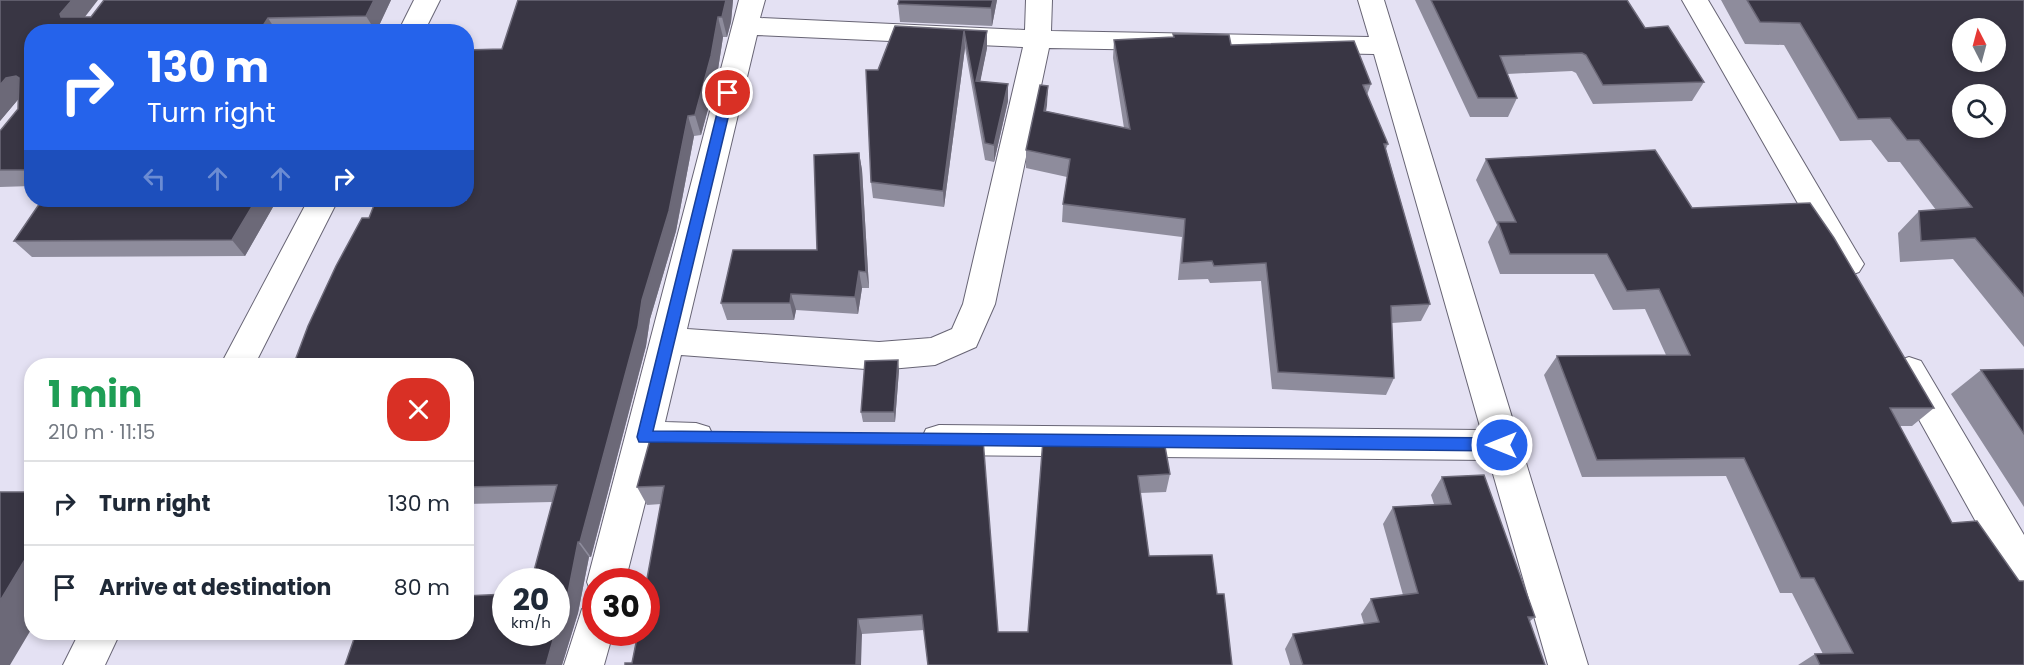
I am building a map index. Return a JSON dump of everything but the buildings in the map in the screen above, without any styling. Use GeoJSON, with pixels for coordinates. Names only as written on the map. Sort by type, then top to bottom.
{"type":"FeatureCollection","features":[{"type":"Feature","properties":{"kind":"street"},"geometry":{"type":"LineString","coordinates":[[415,24],[427,0]]}},
{"type":"Feature","properties":{"kind":"street"},"geometry":{"type":"LineString","coordinates":[[668,341],[879,356],[935,351],[964,338],[979,304],[1038,39],[1040,0]]}},
{"type":"Feature","properties":{"kind":"street"},"geometry":{"type":"LineString","coordinates":[[1371,0],[1568,665]]}},
{"type":"Feature","properties":{"kind":"street"},"geometry":{"type":"LineString","coordinates":[[1695,0],[1863,290]]}},
{"type":"Feature","properties":{"kind":"street"},"geometry":{"type":"LineString","coordinates":[[610,568],[748,13],[1038,39],[1385,46]]}},
{"type":"Feature","properties":{"kind":"street"},"geometry":{"type":"LineString","coordinates":[[241,358],[319,207]]}},
{"type":"Feature","properties":{"kind":"street"},"geometry":{"type":"LineString","coordinates":[[1892,342],[2024,570]]}},
{"type":"Feature","properties":{"kind":"street"},"geometry":{"type":"LineString","coordinates":[[644,437],[728,438]]}},
{"type":"Feature","properties":{"kind":"street"},"geometry":{"type":"LineString","coordinates":[[906,440],[1502,445]]}},
{"type":"Feature","properties":{"kind":"street"},"geometry":{"type":"LineString","coordinates":[[83,665],[96,640]]}},
{"type":"Feature","properties":{"kind":"street"},"geometry":{"type":"LineString","coordinates":[[584,665],[589,646]]}},
{"type":"Feature","properties":{"kind":"route"},"geometry":{"type":"LineString","coordinates":[[728,93],[644,437],[1502,445]]}}]}
